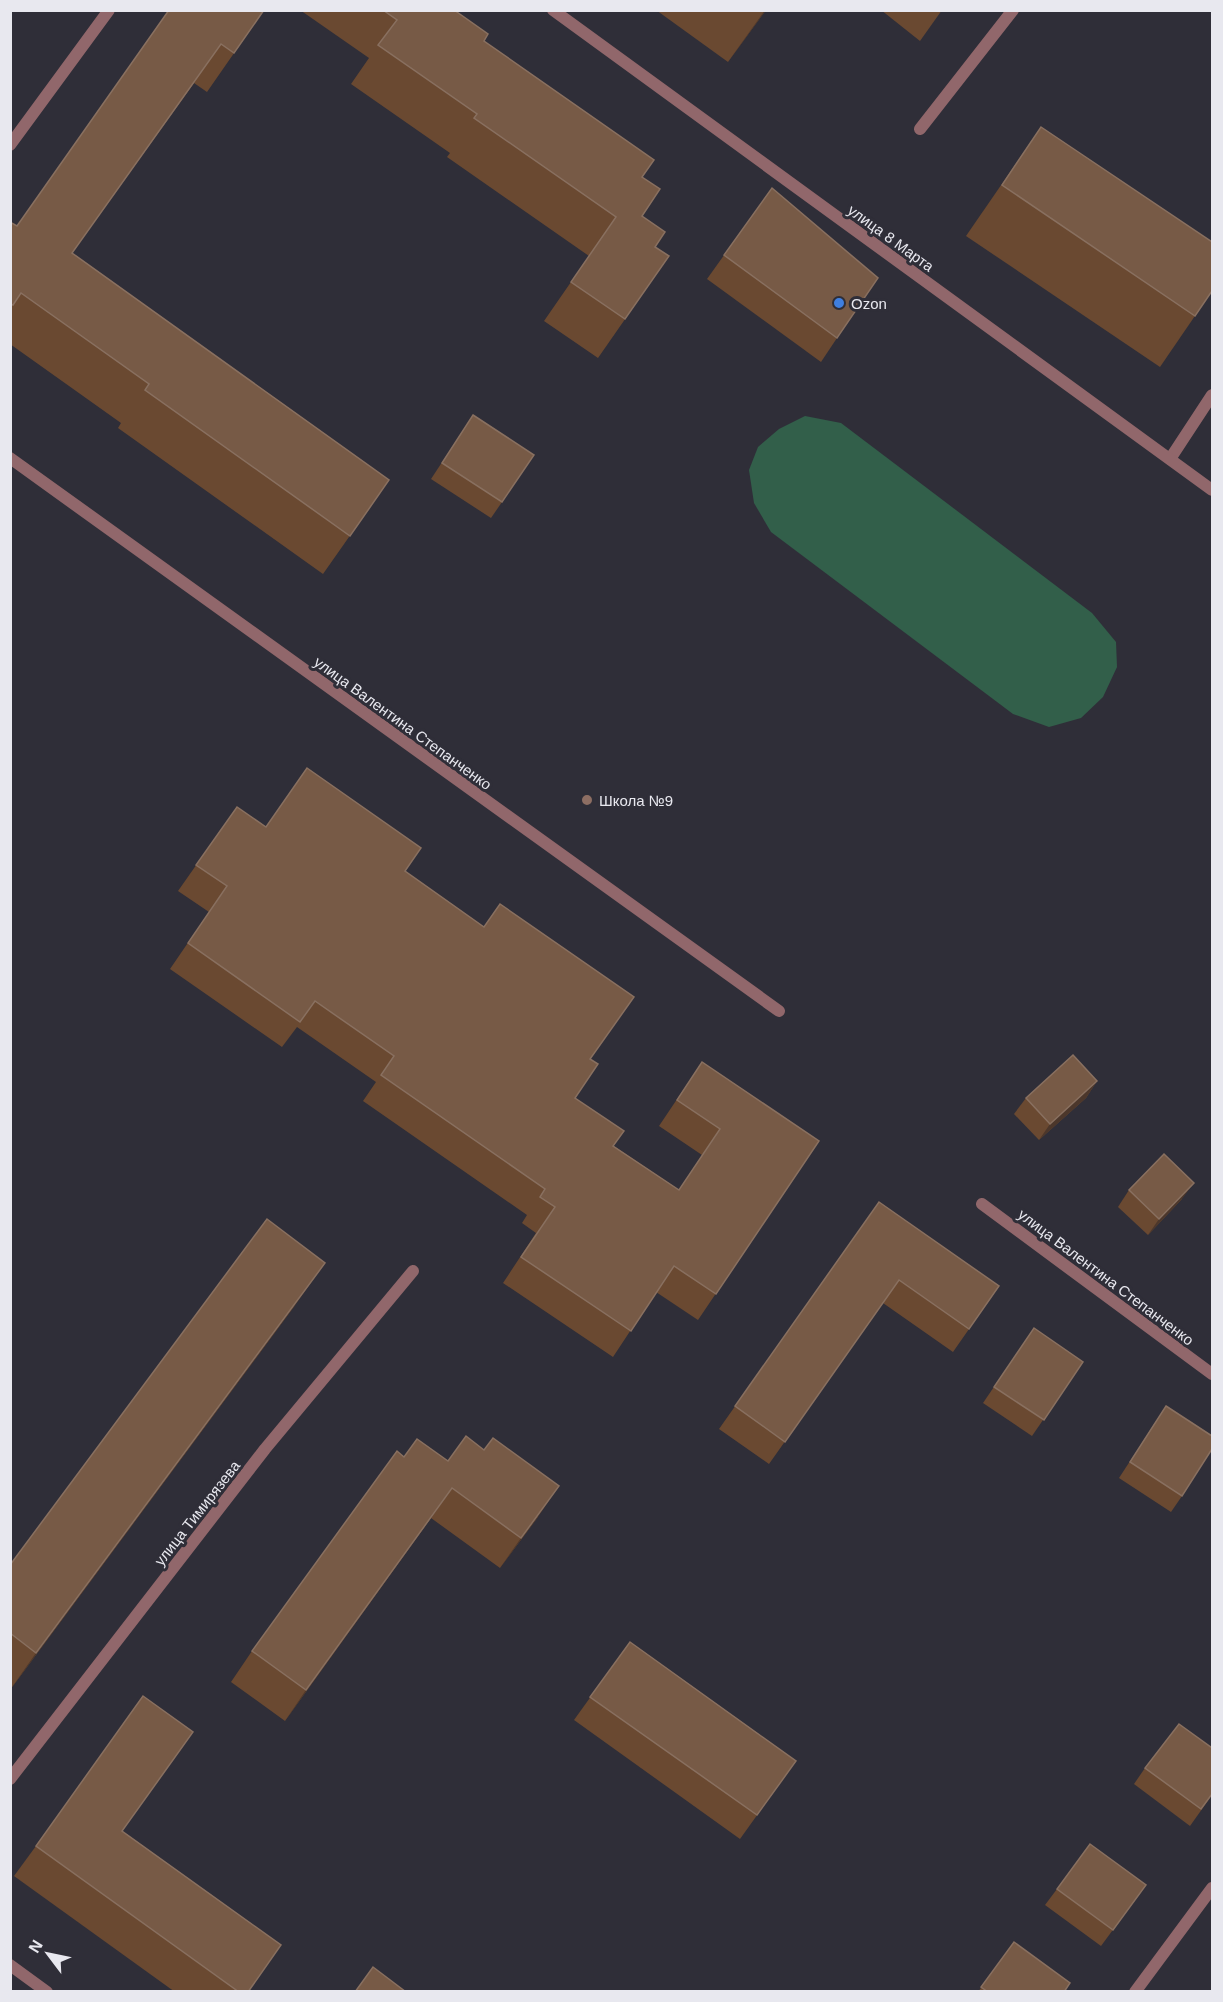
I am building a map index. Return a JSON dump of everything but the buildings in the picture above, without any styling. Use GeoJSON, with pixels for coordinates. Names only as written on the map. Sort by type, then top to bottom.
{"type":"FeatureCollection","features":[{"type":"Feature","properties":{"kind":"street"},"geometry":{"type":"LineString","coordinates":[[10,145],[109,10]]}},
{"type":"Feature","properties":{"kind":"street","name":"улица 8 Марта"},"geometry":{"type":"LineString","coordinates":[[553,10],[1212,490]]}},
{"type":"Feature","properties":{"kind":"street"},"geometry":{"type":"LineString","coordinates":[[920,129],[1013,10]]}},
{"type":"Feature","properties":{"kind":"street"},"geometry":{"type":"LineString","coordinates":[[1170,459],[1212,395]]}},
{"type":"Feature","properties":{"kind":"street","name":"улица Валентина Степанченко"},"geometry":{"type":"LineString","coordinates":[[10,458],[778,1011]]}},
{"type":"Feature","properties":{"kind":"street","name":"улица Валентина Степанченко"},"geometry":{"type":"LineString","coordinates":[[982,1204],[1212,1374]]}},
{"type":"Feature","properties":{"kind":"street","name":"улица Тимирязева"},"geometry":{"type":"LineString","coordinates":[[10,1779],[265,1449],[413,1270]]}},
{"type":"Feature","properties":{"kind":"street"},"geometry":{"type":"LineString","coordinates":[[1135,1992],[1212,1888]]}},
{"type":"Feature","properties":{"kind":"street"},"geometry":{"type":"LineString","coordinates":[[10,1965],[46,1992]]}},
{"type":"Feature","properties":{"kind":"green space"},"geometry":{"type":"Polygon","coordinates":[[[805,416],[841,423],[1092,613],[1116,642],[1117,667],[1103,697],[1081,718],[1049,727],[1013,714],[771,532],[754,503],[749,470],[758,447],[779,429],[805,416]]]}},
{"type":"Feature","properties":{"kind":"place","name":"Ozon"},"geometry":{"type":"Point","coordinates":[839,303]}},
{"type":"Feature","properties":{"kind":"place","name":"Школа №9"},"geometry":{"type":"Point","coordinates":[587,800]}}]}
